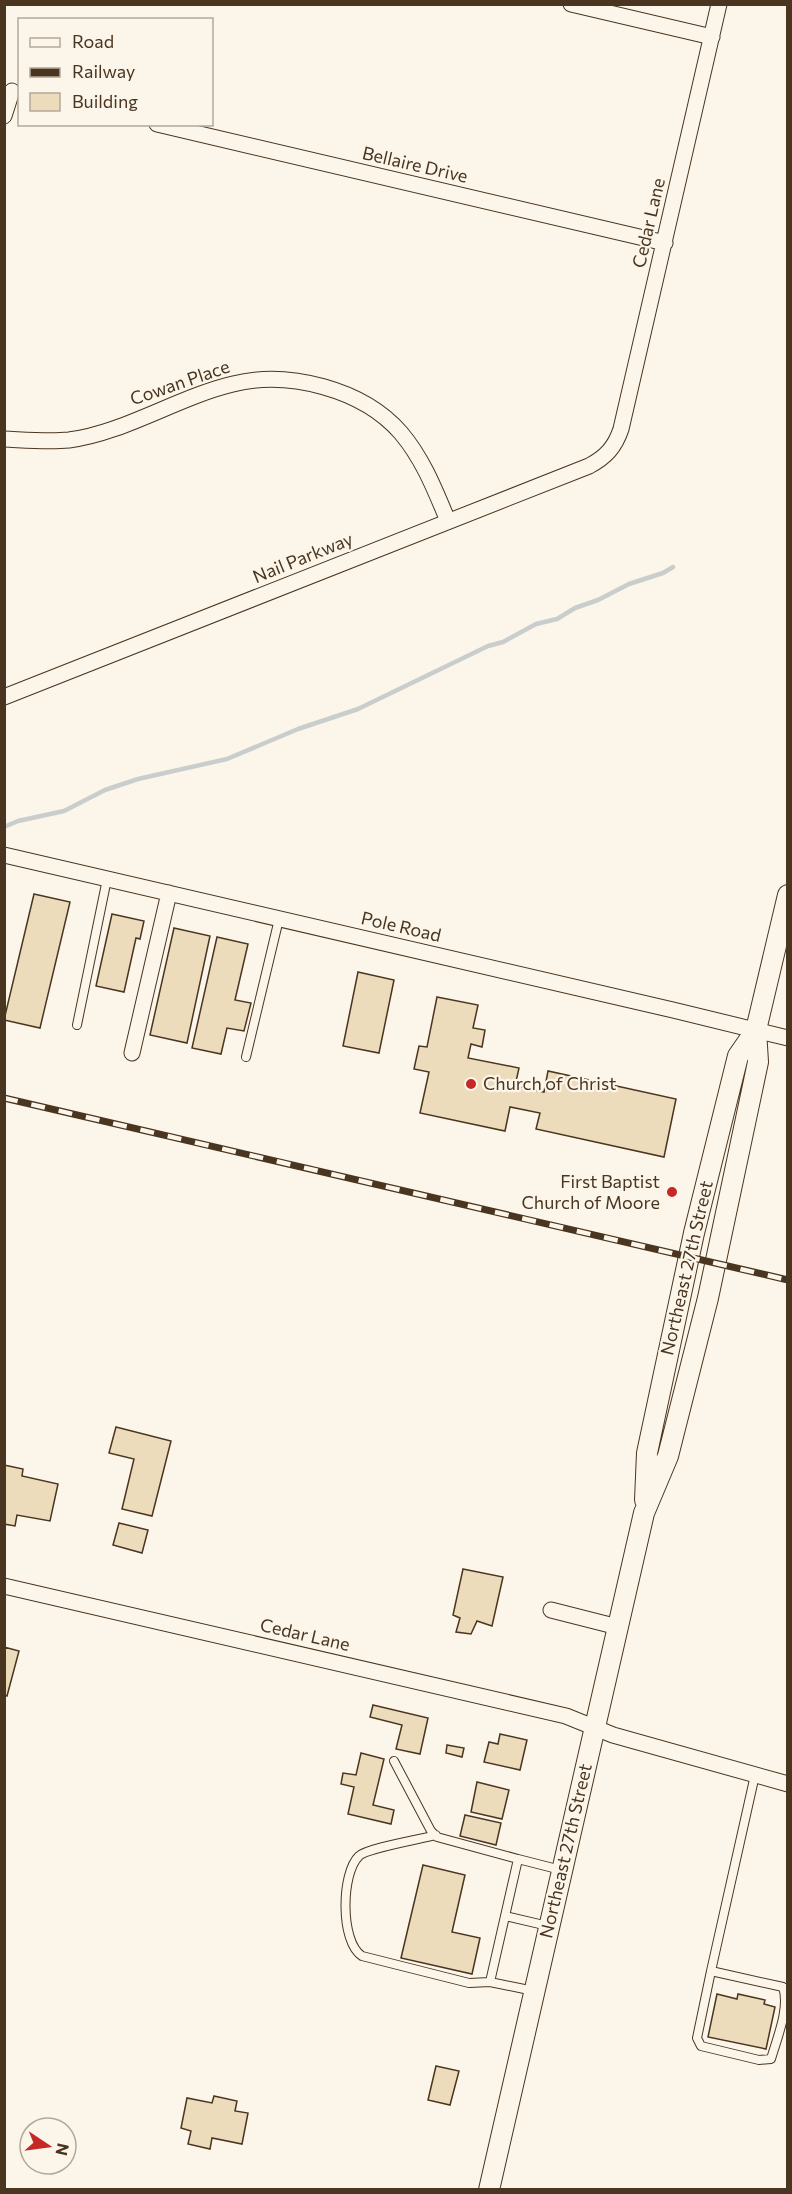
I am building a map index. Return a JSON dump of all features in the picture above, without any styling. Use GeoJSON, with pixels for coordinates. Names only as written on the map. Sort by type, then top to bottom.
{"type":"FeatureCollection","features":[{"type":"Feature","properties":{"kind":"main road","name":"Northeast 27th Street"},"geometry":{"type":"LineString","coordinates":[[644,1513],[668,1456],[708,1298],[758,1062],[756,1030],[788,895]]}},
{"type":"Feature","properties":{"kind":"main road","name":"Northeast 27th Street"},"geometry":{"type":"LineString","coordinates":[[489,2190],[644,1513],[647,1453],[694,1233],[738,1056],[756,1030]]}},
{"type":"Feature","properties":{"kind":"street"},"geometry":{"type":"LineString","coordinates":[[571,4],[712,36]]}},
{"type":"Feature","properties":{"kind":"street","name":"Cedar Lane"},"geometry":{"type":"LineString","coordinates":[[612,449],[621,429],[719,4]]}},
{"type":"Feature","properties":{"kind":"street"},"geometry":{"type":"LineString","coordinates":[[4,116],[12,91]]}},
{"type":"Feature","properties":{"kind":"street","name":"Bellaire Drive"},"geometry":{"type":"LineString","coordinates":[[166,126],[665,243]]}},
{"type":"Feature","properties":{"kind":"street","name":"Cowan Place"},"geometry":{"type":"LineString","coordinates":[[4,439],[68,440],[94,435],[232,384],[271,379],[308,382],[327,387],[366,405],[399,431],[424,466],[448,521]]}},
{"type":"Feature","properties":{"kind":"street","name":"Nail Parkway"},"geometry":{"type":"LineString","coordinates":[[4,697],[589,466],[606,456],[612,449]]}},
{"type":"Feature","properties":{"kind":"street","name":"Pole Road"},"geometry":{"type":"LineString","coordinates":[[4,855],[788,1038]]}},
{"type":"Feature","properties":{"kind":"street"},"geometry":{"type":"LineString","coordinates":[[132,1053],[169,893]]}},
{"type":"Feature","properties":{"kind":"street","name":"Cedar Lane"},"geometry":{"type":"LineString","coordinates":[[4,1586],[566,1716],[613,1734],[788,1784]]}},
{"type":"Feature","properties":{"kind":"street"},"geometry":{"type":"LineString","coordinates":[[551,1610],[618,1627]]}},
{"type":"Feature","properties":{"kind":"lane"},"geometry":{"type":"LineString","coordinates":[[77,1025],[107,879]]}},
{"type":"Feature","properties":{"kind":"lane"},"geometry":{"type":"LineString","coordinates":[[246,1057],[279,919]]}},
{"type":"Feature","properties":{"kind":"lane"},"geometry":{"type":"LineString","coordinates":[[394,1761],[431,1831],[441,1839],[562,1870]]}},
{"type":"Feature","properties":{"kind":"lane"},"geometry":{"type":"LineString","coordinates":[[711,1971],[783,1987],[786,1994],[782,2018],[771,2059],[759,2060],[701,2046],[697,2038],[711,1971],[755,1774]]}},
{"type":"Feature","properties":{"kind":"lane"},"geometry":{"type":"LineString","coordinates":[[436,1835],[370,1851],[359,1856],[347,1888],[345,1906],[350,1942],[356,1952],[362,1956],[469,1983],[490,1982],[534,1991]]}},
{"type":"Feature","properties":{"kind":"lane"},"geometry":{"type":"LineString","coordinates":[[490,1982],[518,1859]]}},
{"type":"Feature","properties":{"kind":"lane"},"geometry":{"type":"LineString","coordinates":[[505,1916],[549,1926]]}},
{"type":"Feature","properties":{"kind":"building"},"geometry":{"type":"Polygon","coordinates":[[[34,894],[70,902],[40,1028],[4,1020],[34,894]]]}},
{"type":"Feature","properties":{"kind":"building"},"geometry":{"type":"Polygon","coordinates":[[[112,914],[144,921],[140,939],[136,938],[124,992],[96,986],[112,914]]]}},
{"type":"Feature","properties":{"kind":"building"},"geometry":{"type":"Polygon","coordinates":[[[174,928],[210,936],[187,1043],[150,1035],[174,928]]]}},
{"type":"Feature","properties":{"kind":"building"},"geometry":{"type":"Polygon","coordinates":[[[217,937],[248,944],[235,1000],[251,1003],[244,1031],[227,1028],[221,1054],[192,1048],[217,937]]]}},
{"type":"Feature","properties":{"kind":"building"},"geometry":{"type":"Polygon","coordinates":[[[358,972],[394,980],[379,1053],[343,1046],[358,972]]]}},
{"type":"Feature","properties":{"kind":"building"},"geometry":{"type":"Polygon","coordinates":[[[437,997],[478,1005],[473,1028],[485,1030],[482,1047],[471,1044],[468,1058],[519,1068],[515,1086],[544,1092],[548,1071],[676,1099],[664,1157],[536,1129],[540,1113],[510,1107],[505,1131],[420,1113],[429,1072],[414,1069],[419,1046],[427,1047],[437,997]]]}},
{"type":"Feature","properties":{"kind":"building"},"geometry":{"type":"Polygon","coordinates":[[[116,1427],[171,1441],[152,1516],[122,1509],[134,1459],[109,1453],[116,1427]]]}},
{"type":"Feature","properties":{"kind":"building"},"geometry":{"type":"Polygon","coordinates":[[[4,1465],[23,1469],[22,1476],[58,1484],[50,1521],[17,1515],[15,1526],[4,1524],[4,1465]]]}},
{"type":"Feature","properties":{"kind":"building"},"geometry":{"type":"Polygon","coordinates":[[[119,1523],[148,1530],[142,1553],[113,1545],[119,1523]]]}},
{"type":"Feature","properties":{"kind":"building"},"geometry":{"type":"Polygon","coordinates":[[[463,1569],[503,1577],[492,1626],[477,1621],[471,1634],[456,1632],[460,1618],[453,1615],[463,1569]]]}},
{"type":"Feature","properties":{"kind":"building"},"geometry":{"type":"Polygon","coordinates":[[[4,1647],[19,1651],[7,1696],[4,1695],[4,1647]]]}},
{"type":"Feature","properties":{"kind":"building"},"geometry":{"type":"Polygon","coordinates":[[[373,1705],[428,1718],[420,1754],[396,1749],[402,1725],[370,1717],[373,1705]]]}},
{"type":"Feature","properties":{"kind":"building"},"geometry":{"type":"Polygon","coordinates":[[[500,1734],[527,1740],[520,1770],[484,1762],[489,1742],[498,1744],[500,1734]]]}},
{"type":"Feature","properties":{"kind":"building"},"geometry":{"type":"Polygon","coordinates":[[[447,1745],[464,1748],[462,1757],[446,1753],[447,1745]]]}},
{"type":"Feature","properties":{"kind":"building"},"geometry":{"type":"Polygon","coordinates":[[[361,1753],[384,1759],[373,1805],[394,1810],[391,1824],[348,1814],[354,1787],[341,1784],[343,1773],[356,1775],[361,1753]]]}},
{"type":"Feature","properties":{"kind":"building"},"geometry":{"type":"Polygon","coordinates":[[[477,1782],[509,1790],[502,1819],[471,1812],[477,1782]]]}},
{"type":"Feature","properties":{"kind":"building"},"geometry":{"type":"Polygon","coordinates":[[[465,1815],[501,1823],[496,1845],[460,1836],[465,1815]]]}},
{"type":"Feature","properties":{"kind":"building"},"geometry":{"type":"Polygon","coordinates":[[[423,1865],[465,1875],[452,1932],[480,1938],[472,1974],[401,1958],[423,1865]]]}},
{"type":"Feature","properties":{"kind":"building"},"geometry":{"type":"Polygon","coordinates":[[[717,1994],[737,1999],[738,1994],[765,2000],[764,2004],[775,2007],[766,2049],[708,2037],[717,1994]]]}},
{"type":"Feature","properties":{"kind":"building"},"geometry":{"type":"Polygon","coordinates":[[[436,2066],[459,2071],[450,2105],[428,2100],[436,2066]]]}},
{"type":"Feature","properties":{"kind":"building"},"geometry":{"type":"Polygon","coordinates":[[[214,2096],[237,2101],[235,2111],[248,2113],[242,2144],[212,2138],[210,2149],[188,2144],[191,2131],[181,2128],[187,2098],[212,2103],[214,2096]]]}},
{"type":"Feature","properties":{"kind":"waterway"},"geometry":{"type":"LineString","coordinates":[[4,827],[18,821],[64,811],[105,790],[138,779],[227,759],[298,729],[358,709],[488,646],[503,642],[536,624],[557,619],[575,608],[673,567]]}},
{"type":"Feature","properties":{"kind":"railway"},"geometry":{"type":"LineString","coordinates":[[4,1098],[788,1280]]}},
{"type":"Feature","properties":{"kind":"place","name":"Church of Christ"},"geometry":{"type":"Point","coordinates":[471,1084]}},
{"type":"Feature","properties":{"kind":"place","name":"First Baptist Church of Moore"},"geometry":{"type":"Point","coordinates":[672,1192]}}]}
